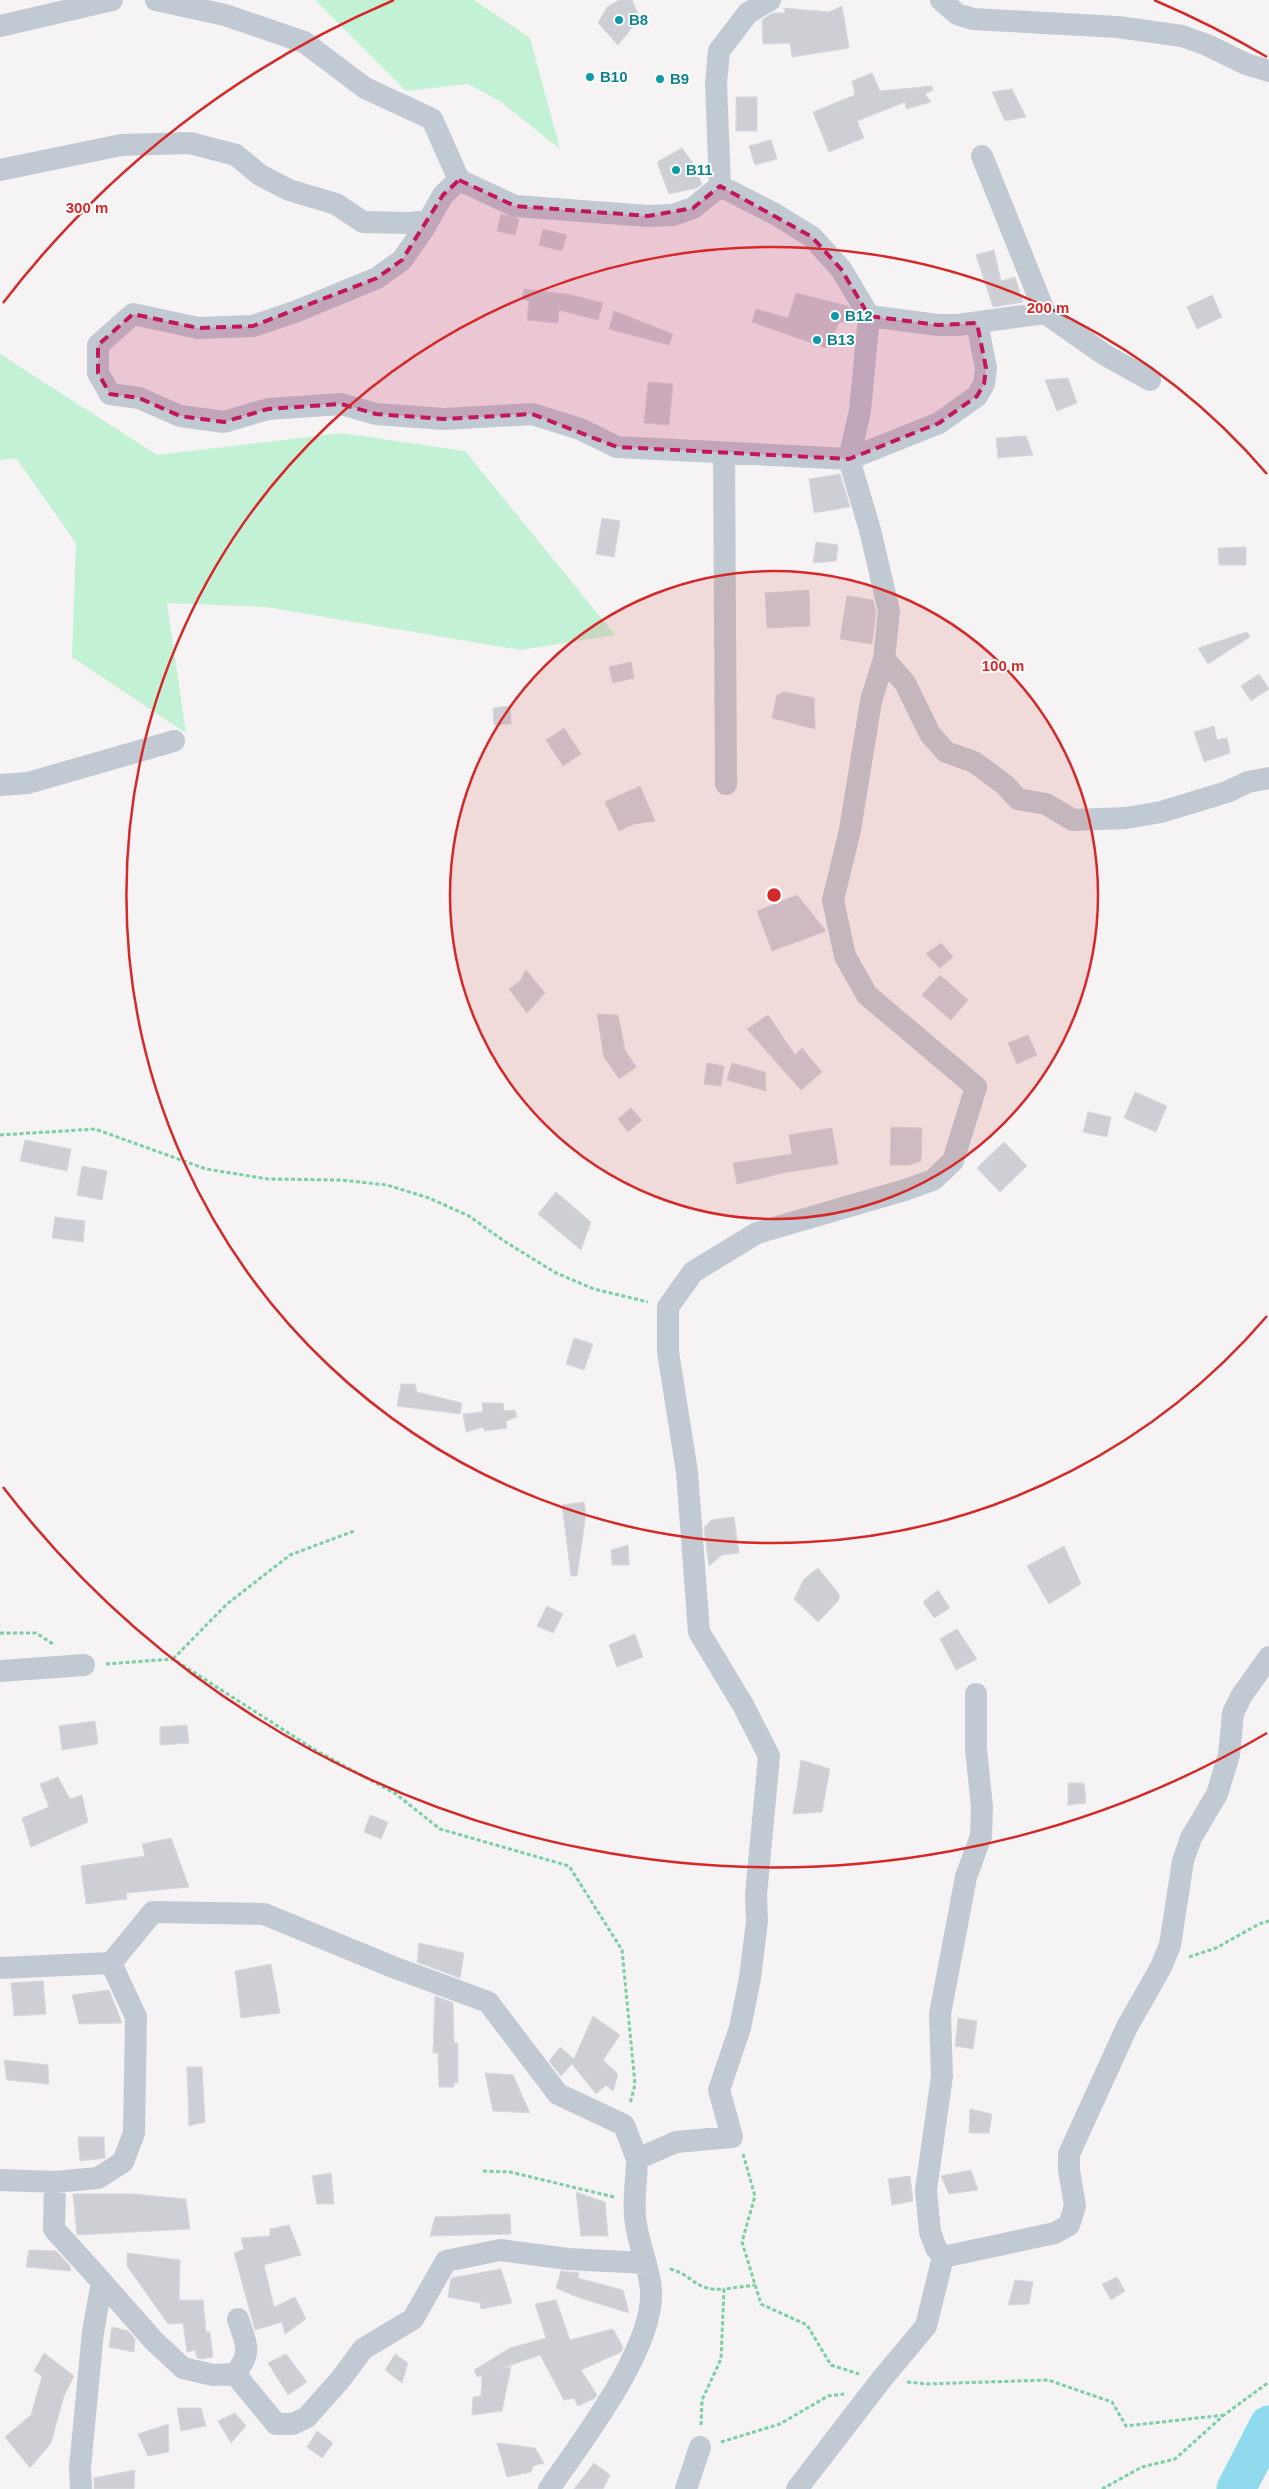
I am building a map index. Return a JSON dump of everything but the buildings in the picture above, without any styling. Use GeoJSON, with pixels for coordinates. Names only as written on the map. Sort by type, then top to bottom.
{"type":"FeatureCollection","features":[{"type":"Feature","properties":{"kind":"street"},"geometry":{"type":"LineString","coordinates":[[0,26],[112,0]]}},
{"type":"Feature","properties":{"kind":"street"},"geometry":{"type":"LineString","coordinates":[[156,0],[225,15],[304,42],[365,88],[432,119],[459,180],[515,206],[648,216],[673,215],[693,208],[720,186]]}},
{"type":"Feature","properties":{"kind":"street"},"geometry":{"type":"LineString","coordinates":[[720,186],[716,83],[719,50],[748,13],[770,0]]}},
{"type":"Feature","properties":{"kind":"street"},"geometry":{"type":"LineString","coordinates":[[941,0],[957,14],[973,19],[1118,27],[1182,36],[1207,45],[1246,64],[1269,71]]}},
{"type":"Feature","properties":{"kind":"street"},"geometry":{"type":"LineString","coordinates":[[0,170],[121,145],[190,144],[236,155],[260,175],[289,190],[336,204],[363,222],[396,223],[428,220]]}},
{"type":"Feature","properties":{"kind":"street"},"geometry":{"type":"LineString","coordinates":[[982,156],[1045,312],[1105,355],[1150,380]]}},
{"type":"Feature","properties":{"kind":"street"},"geometry":{"type":"LineString","coordinates":[[459,180],[443,195],[402,260],[377,278],[297,311],[253,326],[198,328],[133,314],[98,344],[98,373],[110,394],[140,398],[180,416],[224,422],[268,409],[341,404],[376,414],[444,419],[532,414],[580,429],[617,447],[849,459],[939,424],[977,396],[984,384],[986,368],[977,323]]}},
{"type":"Feature","properties":{"kind":"street"},"geometry":{"type":"LineString","coordinates":[[637,2159],[676,2142],[732,2137],[720,2090],[740,2028],[750,1978],[757,1921],[756,1895],[770,1756],[743,1705],[699,1632],[687,1472],[668,1352],[668,1307],[693,1272],[757,1233],[905,1190],[932,1180],[953,1161],[976,1087],[868,995],[845,956],[833,900],[850,830],[871,701],[884,659],[889,611],[870,530],[849,459],[860,411],[869,316],[841,269],[812,237],[775,214],[720,186]]}},
{"type":"Feature","properties":{"kind":"street"},"geometry":{"type":"LineString","coordinates":[[869,316],[938,325],[977,323],[1045,312]]}},
{"type":"Feature","properties":{"kind":"street"},"geometry":{"type":"LineString","coordinates":[[724,453],[726,784]]}},
{"type":"Feature","properties":{"kind":"street"},"geometry":{"type":"LineString","coordinates":[[884,659],[905,683],[930,734],[946,752],[974,762],[1005,786],[1018,799],[1046,804],[1073,820],[1126,818],[1161,812],[1227,792],[1248,782],[1269,778]]}},
{"type":"Feature","properties":{"kind":"street"},"geometry":{"type":"LineString","coordinates":[[0,785],[28,783],[174,741]]}},
{"type":"Feature","properties":{"kind":"street"},"geometry":{"type":"LineString","coordinates":[[943,2257],[1055,2234],[1069,2225],[1075,2206],[1069,2170],[1069,2154],[1127,2027],[1161,1967],[1170,1945],[1183,1861],[1191,1838],[1217,1794],[1229,1755],[1233,1713],[1242,1695],[1269,1657]]}},
{"type":"Feature","properties":{"kind":"street"},"geometry":{"type":"LineString","coordinates":[[0,1671],[84,1665]]}},
{"type":"Feature","properties":{"kind":"street"},"geometry":{"type":"LineString","coordinates":[[943,2257],[936,2248],[930,2232],[926,2190],[942,2076],[940,2014],[966,1877],[981,1836],[982,1807],[976,1749],[976,1694]]}},
{"type":"Feature","properties":{"kind":"street"},"geometry":{"type":"LineString","coordinates":[[0,1968],[112,1963],[154,1912],[264,1914],[393,1967],[488,2002],[558,2094],[624,2125],[637,2159],[635,2222],[651,2291],[647,2321],[632,2359],[600,2414],[549,2489]]}},
{"type":"Feature","properties":{"kind":"street"},"geometry":{"type":"LineString","coordinates":[[0,2180],[55,2182],[98,2178],[123,2162],[134,2133],[136,2017],[112,1963]]}},
{"type":"Feature","properties":{"kind":"street"},"geometry":{"type":"LineString","coordinates":[[55,2182],[54,2229],[154,2341],[182,2368],[213,2376],[235,2374],[246,2360],[247,2346],[238,2319]]}},
{"type":"Feature","properties":{"kind":"street"},"geometry":{"type":"LineString","coordinates":[[235,2374],[276,2424],[293,2424],[308,2417],[340,2380],[363,2349],[413,2319],[446,2261],[500,2250],[568,2259],[645,2263]]}},
{"type":"Feature","properties":{"kind":"street"},"geometry":{"type":"LineString","coordinates":[[797,2489],[881,2380],[926,2326],[943,2257]]}},
{"type":"Feature","properties":{"kind":"street"},"geometry":{"type":"LineString","coordinates":[[81,2489],[80,2468],[93,2332],[102,2282]]}},
{"type":"Feature","properties":{"kind":"street"},"geometry":{"type":"LineString","coordinates":[[686,2489],[700,2447]]}},
{"type":"Feature","properties":{"kind":"path"},"geometry":{"type":"LineString","coordinates":[[0,1135],[95,1129],[206,1168],[268,1179],[341,1180],[387,1185],[429,1198],[470,1216],[504,1241],[556,1273],[594,1288],[668,1307]]}},
{"type":"Feature","properties":{"kind":"path"},"geometry":{"type":"LineString","coordinates":[[173,1659],[227,1604],[290,1555],[354,1531]]}},
{"type":"Feature","properties":{"kind":"path"},"geometry":{"type":"LineString","coordinates":[[0,1633],[36,1633],[84,1665],[173,1659],[315,1750],[396,1794],[440,1830],[569,1866],[622,1950],[636,2084],[624,2125]]}},
{"type":"Feature","properties":{"kind":"path"},"geometry":{"type":"LineString","coordinates":[[1161,1967],[1216,1948],[1259,1924],[1269,1921]]}},
{"type":"Feature","properties":{"kind":"path"},"geometry":{"type":"LineString","coordinates":[[732,2137],[746,2158],[755,2196],[742,2242],[761,2304],[807,2325],[831,2365],[881,2380]]}},
{"type":"Feature","properties":{"kind":"path"},"geometry":{"type":"LineString","coordinates":[[483,2171],[510,2172],[636,2203]]}},
{"type":"Feature","properties":{"kind":"path"},"geometry":{"type":"LineString","coordinates":[[645,2263],[681,2272],[695,2284],[710,2290],[755,2286]]}},
{"type":"Feature","properties":{"kind":"path"},"geometry":{"type":"LineString","coordinates":[[724,2289],[721,2360],[702,2400],[700,2447],[780,2424],[828,2396],[861,2392],[881,2380]]}},
{"type":"Feature","properties":{"kind":"path"},"geometry":{"type":"LineString","coordinates":[[908,2382],[936,2384],[1048,2380],[1112,2402],[1126,2426],[1224,2415]]}},
{"type":"Feature","properties":{"kind":"path"},"geometry":{"type":"LineString","coordinates":[[1102,2489],[1142,2467],[1175,2459],[1224,2415],[1269,2382]]}},
{"type":"Feature","properties":{"kind":"highlighted area"},"geometry":{"type":"Polygon","coordinates":[[[459,180],[515,206],[648,216],[693,208],[720,186],[812,237],[841,269],[869,316],[938,325],[977,323],[986,368],[984,384],[977,396],[939,423],[849,459],[617,447],[532,414],[444,419],[376,414],[341,404],[268,409],[224,422],[180,416],[139,398],[110,394],[98,373],[98,345],[133,314],[198,328],[253,326],[377,278],[402,260],[443,195],[459,180]]]}},
{"type":"Feature","properties":{"kind":"green space"},"geometry":{"type":"Polygon","coordinates":[[[315,0],[474,0],[530,38],[560,149],[500,101],[468,84],[406,91],[315,0]]]}},
{"type":"Feature","properties":{"kind":"green space"},"geometry":{"type":"Polygon","coordinates":[[[0,354],[157,455],[341,433],[465,451],[615,635],[521,650],[266,607],[167,603],[186,733],[72,657],[76,543],[16,458],[0,460],[0,354]]]}},
{"type":"Feature","properties":{"kind":"waterway"},"geometry":{"type":"LineString","coordinates":[[1236,2489],[1269,2425]]}},
{"type":"Feature","properties":{"kind":"place","name":"B8"},"geometry":{"type":"Point","coordinates":[619,20]}},
{"type":"Feature","properties":{"kind":"place","name":"B10"},"geometry":{"type":"Point","coordinates":[590,77]}},
{"type":"Feature","properties":{"kind":"place","name":"B9"},"geometry":{"type":"Point","coordinates":[660,79]}},
{"type":"Feature","properties":{"kind":"place","name":"B11"},"geometry":{"type":"Point","coordinates":[676,170]}},
{"type":"Feature","properties":{"kind":"place","name":"B12"},"geometry":{"type":"Point","coordinates":[835,316]}},
{"type":"Feature","properties":{"kind":"place","name":"B13"},"geometry":{"type":"Point","coordinates":[817,340]}}]}
